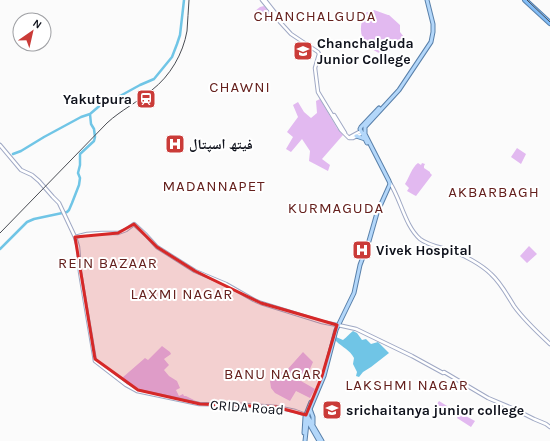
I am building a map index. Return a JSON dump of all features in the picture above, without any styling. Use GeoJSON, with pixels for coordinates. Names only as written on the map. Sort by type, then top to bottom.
{"type":"FeatureCollection","features":[{"type":"Feature","properties":{"kind":"highway"},"geometry":{"type":"LineString","coordinates":[[526,0],[550,20]]}},
{"type":"Feature","properties":{"kind":"highway"},"geometry":{"type":"LineString","coordinates":[[526,0],[550,23]]}},
{"type":"Feature","properties":{"kind":"main road"},"geometry":{"type":"LineString","coordinates":[[264,0],[267,6],[291,34],[318,52],[319,54],[315,68],[318,92],[349,138],[353,138],[363,131],[399,90],[431,42],[433,24],[427,0]]}},
{"type":"Feature","properties":{"kind":"main road"},"geometry":{"type":"LineString","coordinates":[[264,0],[292,33],[318,50],[320,53],[317,68],[319,92],[343,131],[350,137],[363,131]]}},
{"type":"Feature","properties":{"kind":"main road"},"geometry":{"type":"LineString","coordinates":[[307,416],[322,381],[337,325],[352,295],[377,213],[389,183],[365,139],[362,127],[397,90],[430,39],[431,30],[427,0]]}},
{"type":"Feature","properties":{"kind":"main road"},"geometry":{"type":"LineString","coordinates":[[363,131],[389,183],[394,189],[415,234],[423,241],[453,251],[480,265],[502,286],[514,307],[550,344]]}},
{"type":"Feature","properties":{"kind":"main road"},"geometry":{"type":"LineString","coordinates":[[356,136],[365,139]]}},
{"type":"Feature","properties":{"kind":"main road"},"geometry":{"type":"LineString","coordinates":[[0,145],[21,170],[32,175],[39,181],[59,203],[75,237],[94,233],[118,233],[126,230],[134,224],[157,247],[195,271],[226,284],[254,300],[320,321],[356,329],[443,373],[444,372],[488,398],[550,427]]}},
{"type":"Feature","properties":{"kind":"main road","name":"CRIDA Road"},"geometry":{"type":"LineString","coordinates":[[75,237],[78,247],[80,272],[95,361],[125,384],[135,389],[200,404],[276,407],[307,416]]}},
{"type":"Feature","properties":{"kind":"main road"},"geometry":{"type":"LineString","coordinates":[[304,441],[307,416],[326,365]]}},
{"type":"Feature","properties":{"kind":"main road"},"geometry":{"type":"LineString","coordinates":[[310,409],[313,418],[313,426]]}},
{"type":"Feature","properties":{"kind":"main road"},"geometry":{"type":"LineString","coordinates":[[307,416],[320,441]]}},
{"type":"Feature","properties":{"kind":"main road"},"geometry":{"type":"LineString","coordinates":[[307,416],[320,441]]}},
{"type":"Feature","properties":{"kind":"highlighted area"},"geometry":{"type":"Polygon","coordinates":[[[134,224],[157,247],[195,271],[261,303],[337,325],[322,376],[306,415],[276,407],[200,404],[138,390],[95,359],[75,237],[118,233],[134,224]]]}},
{"type":"Feature","properties":{"kind":"shaded area"},"geometry":{"type":"Polygon","coordinates":[[[264,6],[274,18],[270,22],[258,11],[255,11],[264,6]]]}},
{"type":"Feature","properties":{"kind":"shaded area"},"geometry":{"type":"Polygon","coordinates":[[[374,10],[389,15],[400,25],[400,32],[404,37],[384,55],[371,48],[363,39],[361,34],[362,21],[365,13],[374,10]]]}},
{"type":"Feature","properties":{"kind":"shaded area"},"geometry":{"type":"Polygon","coordinates":[[[320,99],[337,128],[343,135],[322,159],[330,165],[328,171],[309,161],[310,151],[302,139],[291,152],[286,149],[293,137],[287,132],[298,117],[293,105],[298,102],[304,112],[311,118],[317,113],[316,101],[320,99]]]}},
{"type":"Feature","properties":{"kind":"shaded area"},"geometry":{"type":"Polygon","coordinates":[[[517,148],[526,154],[521,164],[511,157],[517,148]]]}},
{"type":"Feature","properties":{"kind":"shaded area"},"geometry":{"type":"Polygon","coordinates":[[[418,163],[421,165],[422,163],[425,164],[424,168],[432,175],[416,196],[407,191],[409,188],[405,184],[412,170],[418,163]]]}},
{"type":"Feature","properties":{"kind":"shaded area"},"geometry":{"type":"Polygon","coordinates":[[[529,246],[537,254],[527,263],[520,256],[529,246]]]}},
{"type":"Feature","properties":{"kind":"shaded area"},"geometry":{"type":"Polygon","coordinates":[[[162,346],[171,354],[164,359],[169,365],[164,370],[169,376],[177,381],[180,388],[176,390],[179,396],[183,394],[184,396],[196,401],[143,391],[122,378],[145,358],[148,360],[162,346]]]}},
{"type":"Feature","properties":{"kind":"shaded area"},"geometry":{"type":"Polygon","coordinates":[[[303,352],[313,362],[310,369],[301,381],[315,389],[310,398],[296,391],[290,401],[275,393],[271,388],[270,381],[281,372],[286,371],[303,352]]]}},
{"type":"Feature","properties":{"kind":"shaded area"},"geometry":{"type":"Polygon","coordinates":[[[439,401],[452,409],[446,417],[433,410],[439,401]]]}},
{"type":"Feature","properties":{"kind":"shaded area"},"geometry":{"type":"Polygon","coordinates":[[[460,413],[475,421],[471,427],[457,418],[460,413]]]}},
{"type":"Feature","properties":{"kind":"water"},"geometry":{"type":"Polygon","coordinates":[[[353,331],[357,333],[362,340],[366,339],[371,344],[378,342],[389,353],[363,372],[359,377],[356,376],[357,372],[353,364],[354,358],[336,341],[336,337],[343,340],[353,331]]]}},
{"type":"Feature","properties":{"kind":"waterway"},"geometry":{"type":"LineString","coordinates":[[13,154],[81,117],[90,114],[104,102],[120,96],[154,79],[172,57],[177,44],[180,35],[184,0]]}},
{"type":"Feature","properties":{"kind":"waterway"},"geometry":{"type":"LineString","coordinates":[[0,249],[27,222],[34,219],[67,212],[69,210],[79,185],[80,178],[78,173],[80,154],[94,141],[95,137],[90,114]]}},
{"type":"Feature","properties":{"kind":"railway"},"geometry":{"type":"LineString","coordinates":[[0,233],[107,123],[147,94],[159,84],[170,71],[179,56],[185,40],[189,0]]}},
{"type":"Feature","properties":{"kind":"railway"},"geometry":{"type":"LineString","coordinates":[[527,0],[550,22]]}},
{"type":"Feature","properties":{"kind":"place","name":"Chanchalguda Junior College"},"geometry":{"type":"Point","coordinates":[303,51]}},
{"type":"Feature","properties":{"kind":"place","name":"Yakutpura"},"geometry":{"type":"Point","coordinates":[146,99]}},
{"type":"Feature","properties":{"kind":"place","name":"فیتھ اسپتال"},"geometry":{"type":"Point","coordinates":[175,144]}},
{"type":"Feature","properties":{"kind":"place","name":"Vivek Hospital"},"geometry":{"type":"Point","coordinates":[362,250]}},
{"type":"Feature","properties":{"kind":"place","name":"srichaitanya junior college"},"geometry":{"type":"Point","coordinates":[332,410]}},
{"type":"Feature","properties":{"kind":"district","name":"CHANCHALGUDA"},"geometry":{"type":"Point","coordinates":[315,16]}},
{"type":"Feature","properties":{"kind":"district","name":"CHAWNI"},"geometry":{"type":"Point","coordinates":[240,87]}},
{"type":"Feature","properties":{"kind":"district","name":"MADANNAPET"},"geometry":{"type":"Point","coordinates":[214,186]}},
{"type":"Feature","properties":{"kind":"district","name":"AKBARBAGH"},"geometry":{"type":"Point","coordinates":[494,192]}},
{"type":"Feature","properties":{"kind":"district","name":"KURMAGUDA"},"geometry":{"type":"Point","coordinates":[336,208]}},
{"type":"Feature","properties":{"kind":"district","name":"REIN BAZAAR"},"geometry":{"type":"Point","coordinates":[108,263]}},
{"type":"Feature","properties":{"kind":"district","name":"LAXMI NAGAR"},"geometry":{"type":"Point","coordinates":[182,294]}},
{"type":"Feature","properties":{"kind":"district","name":"BANU NAGAR"},"geometry":{"type":"Point","coordinates":[273,374]}},
{"type":"Feature","properties":{"kind":"district","name":"LAKSHMI NAGAR"},"geometry":{"type":"Point","coordinates":[407,385]}}]}
